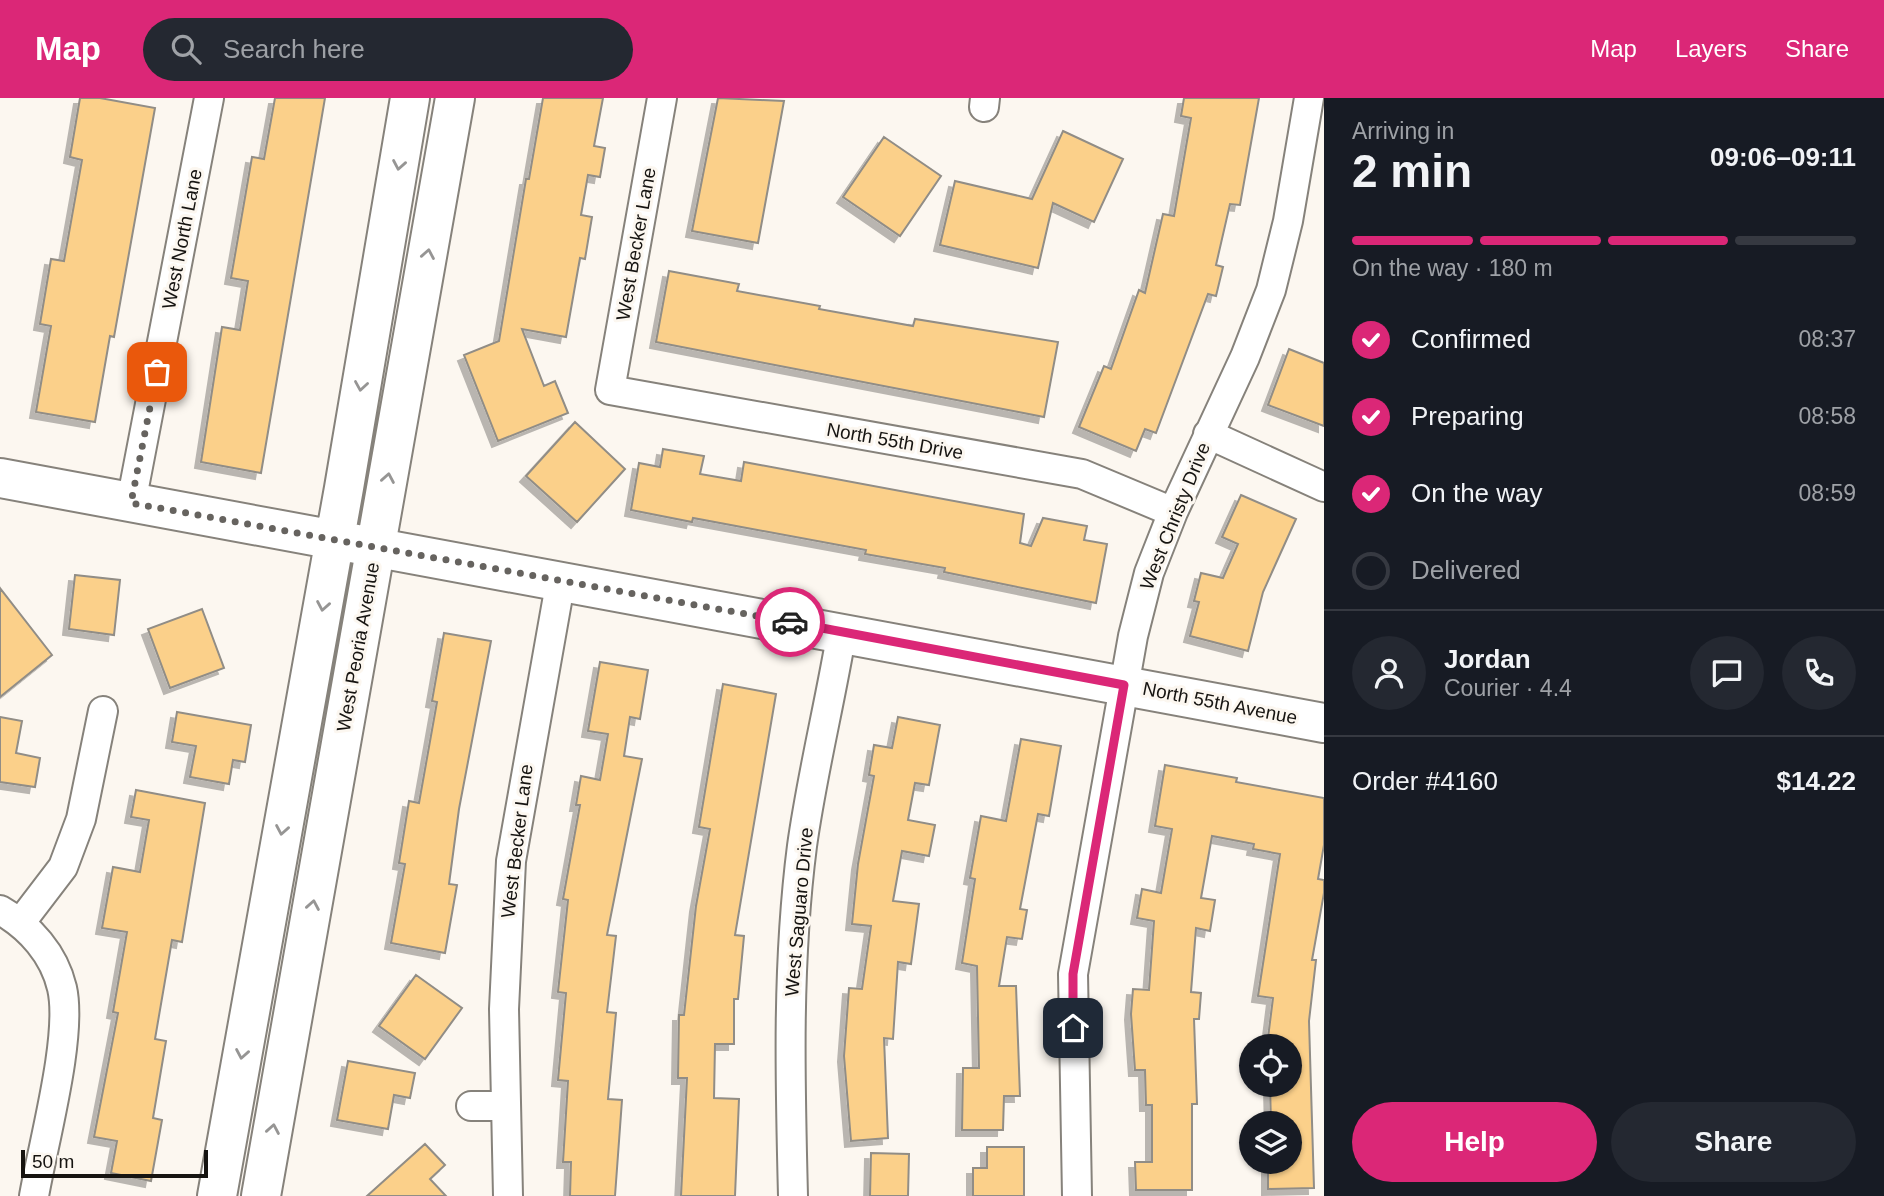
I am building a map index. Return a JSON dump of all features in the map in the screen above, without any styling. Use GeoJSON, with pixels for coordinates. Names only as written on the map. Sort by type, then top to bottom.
{"type":"FeatureCollection","features":[{"type":"Feature","properties":{"kind":"main road"},"geometry":{"type":"LineString","coordinates":[[217,1196],[335,539],[410,98]]}},
{"type":"Feature","properties":{"kind":"main road","name":"West Peoria Avenue"},"geometry":{"type":"LineString","coordinates":[[261,1196],[455,98]]}},
{"type":"Feature","properties":{"kind":"main road","name":"North 55th Avenue"},"geometry":{"type":"LineString","coordinates":[[0,478],[561,579],[1324,723]]}},
{"type":"Feature","properties":{"kind":"street","name":"West North Lane"},"geometry":{"type":"LineString","coordinates":[[131,503],[209,98]]}},
{"type":"Feature","properties":{"kind":"street","name":"West Becker Lane"},"geometry":{"type":"LineString","coordinates":[[610,390],[662,98]]}},
{"type":"Feature","properties":{"kind":"street","name":"West Christy Drive"},"geometry":{"type":"LineString","coordinates":[[1077,1196],[1073,974],[1124,685],[1149,573],[1173,512],[1271,290],[1288,221],[1309,98]]}},
{"type":"Feature","properties":{"kind":"street","name":"North 55th Drive"},"geometry":{"type":"LineString","coordinates":[[610,390],[1082,474],[1173,512]]}},
{"type":"Feature","properties":{"kind":"street"},"geometry":{"type":"LineString","coordinates":[[1209,434],[1324,487]]}},
{"type":"Feature","properties":{"kind":"street","name":"West Becker Lane"},"geometry":{"type":"LineString","coordinates":[[508,1196],[504,1009],[511,861],[561,579]]}},
{"type":"Feature","properties":{"kind":"street","name":"West Saguaro Drive"},"geometry":{"type":"LineString","coordinates":[[793,1196],[789,1037],[792,944],[803,844],[842,632]]}},
{"type":"Feature","properties":{"kind":"street"},"geometry":{"type":"LineString","coordinates":[[34,1196],[64,1026],[62,988],[50,956],[11,916],[62,867],[81,819],[103,711]]}},
{"type":"Feature","properties":{"kind":"street"},"geometry":{"type":"LineString","coordinates":[[471,1106],[505,1106]]}},
{"type":"Feature","properties":{"kind":"building"},"geometry":{"type":"Polygon","coordinates":[[[80,98],[100,98],[155,108],[114,337],[110,336],[95,422],[36,412],[51,326],[40,324],[51,259],[64,261],[82,160],[70,157],[80,98]]]}},
{"type":"Feature","properties":{"kind":"building"},"geometry":{"type":"Polygon","coordinates":[[[275,98],[325,98],[261,473],[201,462],[222,327],[240,330],[248,281],[231,278],[252,157],[264,159],[275,98]]]}},
{"type":"Feature","properties":{"kind":"building"},"geometry":{"type":"Polygon","coordinates":[[[543,98],[603,98],[594,146],[605,148],[600,177],[588,175],[581,215],[592,217],[585,259],[580,258],[566,337],[522,329],[544,386],[555,381],[568,413],[498,441],[464,355],[499,341],[526,179],[529,179],[543,98]]]}},
{"type":"Feature","properties":{"kind":"building"},"geometry":{"type":"Polygon","coordinates":[[[718,98],[784,101],[758,243],[692,231],[718,98]]]}},
{"type":"Feature","properties":{"kind":"building"},"geometry":{"type":"Polygon","coordinates":[[[1184,98],[1259,98],[1240,205],[1230,204],[1216,265],[1223,267],[1216,296],[1208,294],[1156,433],[1145,429],[1136,451],[1079,427],[1104,366],[1111,369],[1139,290],[1145,293],[1163,214],[1174,216],[1191,118],[1181,116],[1184,98]]]}},
{"type":"Feature","properties":{"kind":"building"},"geometry":{"type":"Polygon","coordinates":[[[1063,131],[1123,159],[1094,222],[1053,203],[1038,268],[940,245],[955,181],[1032,199],[1063,131]]]}},
{"type":"Feature","properties":{"kind":"building"},"geometry":{"type":"Polygon","coordinates":[[[884,137],[941,176],[900,236],[843,197],[884,137]]]}},
{"type":"Feature","properties":{"kind":"building"},"geometry":{"type":"Polygon","coordinates":[[[669,271],[739,284],[737,291],[820,306],[819,309],[913,326],[915,319],[1058,342],[1044,417],[656,342],[669,271]]]}},
{"type":"Feature","properties":{"kind":"building"},"geometry":{"type":"Polygon","coordinates":[[[1289,349],[1324,363],[1324,426],[1268,405],[1289,349]]]}},
{"type":"Feature","properties":{"kind":"building"},"geometry":{"type":"Polygon","coordinates":[[[575,422],[625,469],[577,522],[526,476],[575,422]]]}},
{"type":"Feature","properties":{"kind":"building"},"geometry":{"type":"Polygon","coordinates":[[[663,449],[704,456],[700,474],[741,481],[744,462],[1024,514],[1020,543],[1031,546],[1043,518],[1087,526],[1084,540],[1107,544],[1096,603],[944,572],[945,568],[865,554],[866,550],[693,518],[692,522],[631,510],[639,463],[660,467],[663,449]]]}},
{"type":"Feature","properties":{"kind":"building"},"geometry":{"type":"Polygon","coordinates":[[[1241,495],[1296,519],[1263,592],[1248,651],[1190,636],[1199,602],[1194,601],[1201,573],[1223,578],[1238,544],[1222,537],[1241,495]]]}},
{"type":"Feature","properties":{"kind":"building"},"geometry":{"type":"Polygon","coordinates":[[[75,575],[120,580],[114,635],[69,629],[75,575]]]}},
{"type":"Feature","properties":{"kind":"building"},"geometry":{"type":"Polygon","coordinates":[[[0,588],[52,655],[0,697],[0,588]]]}},
{"type":"Feature","properties":{"kind":"building"},"geometry":{"type":"Polygon","coordinates":[[[202,609],[224,668],[170,688],[148,629],[202,609]]]}},
{"type":"Feature","properties":{"kind":"building"},"geometry":{"type":"Polygon","coordinates":[[[444,633],[491,641],[459,809],[449,884],[457,885],[445,953],[391,943],[405,864],[399,863],[409,801],[419,803],[437,702],[432,701],[444,633]]]}},
{"type":"Feature","properties":{"kind":"building"},"geometry":{"type":"Polygon","coordinates":[[[600,662],[648,670],[640,719],[630,717],[624,756],[642,759],[607,935],[616,936],[607,1012],[616,1013],[608,1099],[622,1100],[615,1196],[570,1196],[571,1162],[563,1162],[568,1081],[558,1080],[566,993],[558,992],[568,900],[563,899],[580,805],[576,805],[581,776],[600,780],[608,734],[588,731],[600,662]]]}},
{"type":"Feature","properties":{"kind":"building"},"geometry":{"type":"Polygon","coordinates":[[[723,684],[776,694],[735,935],[744,936],[738,999],[734,999],[734,1044],[715,1044],[714,1098],[739,1099],[735,1196],[681,1196],[687,1078],[678,1078],[679,1015],[684,1015],[696,906],[710,829],[699,827],[723,684]]]}},
{"type":"Feature","properties":{"kind":"building"},"geometry":{"type":"Polygon","coordinates":[[[177,712],[251,725],[245,762],[233,760],[229,784],[190,777],[196,746],[172,742],[177,712]]]}},
{"type":"Feature","properties":{"kind":"building"},"geometry":{"type":"Polygon","coordinates":[[[0,717],[22,721],[16,753],[40,758],[35,787],[0,782],[0,717]]]}},
{"type":"Feature","properties":{"kind":"building"},"geometry":{"type":"Polygon","coordinates":[[[898,717],[940,725],[929,785],[915,783],[908,820],[935,825],[929,856],[902,851],[893,901],[919,904],[911,964],[898,962],[893,1039],[884,1038],[888,1138],[851,1141],[844,1056],[849,988],[862,989],[871,926],[852,924],[858,864],[874,776],[869,775],[874,745],[892,748],[898,717]]]}},
{"type":"Feature","properties":{"kind":"building"},"geometry":{"type":"Polygon","coordinates":[[[1021,739],[1061,746],[1049,816],[1038,814],[1020,909],[1027,910],[1022,939],[1007,937],[999,986],[1016,986],[1020,1096],[1004,1096],[1003,1130],[962,1130],[963,1068],[979,1068],[977,966],[962,963],[975,879],[970,878],[981,816],[1006,821],[1021,739]]]}},
{"type":"Feature","properties":{"kind":"building"},"geometry":{"type":"Polygon","coordinates":[[[1165,765],[1237,778],[1236,782],[1324,798],[1324,845],[1318,879],[1324,880],[1324,893],[1312,960],[1316,960],[1309,1021],[1314,1188],[1268,1189],[1268,1174],[1302,1174],[1302,1111],[1271,1111],[1270,1097],[1302,1097],[1302,1034],[1268,1034],[1273,998],[1258,996],[1280,854],[1253,849],[1254,844],[1212,836],[1201,898],[1215,900],[1210,931],[1196,928],[1191,992],[1201,993],[1199,1019],[1194,1019],[1197,1104],[1192,1104],[1192,1190],[1136,1190],[1135,1162],[1152,1162],[1152,1105],[1146,1105],[1145,1070],[1135,1070],[1131,1014],[1133,989],[1149,990],[1154,921],[1137,918],[1142,889],[1161,893],[1172,829],[1155,826],[1165,765]]]}},
{"type":"Feature","properties":{"kind":"building"},"geometry":{"type":"Polygon","coordinates":[[[136,790],[205,803],[182,942],[172,940],[155,1039],[166,1041],[153,1118],[162,1120],[151,1181],[111,1173],[117,1141],[94,1137],[118,1013],[113,1012],[127,932],[102,928],[113,867],[140,872],[149,820],[131,817],[136,790]]]}},
{"type":"Feature","properties":{"kind":"building"},"geometry":{"type":"Polygon","coordinates":[[[416,975],[462,1008],[425,1059],[379,1026],[416,975]]]}},
{"type":"Feature","properties":{"kind":"building"},"geometry":{"type":"Polygon","coordinates":[[[348,1061],[415,1073],[410,1098],[394,1095],[388,1129],[337,1120],[348,1061]]]}},
{"type":"Feature","properties":{"kind":"building"},"geometry":{"type":"Polygon","coordinates":[[[425,1144],[445,1165],[430,1179],[446,1196],[367,1196],[425,1144]]]}},
{"type":"Feature","properties":{"kind":"building"},"geometry":{"type":"Polygon","coordinates":[[[987,1147],[1024,1147],[1024,1196],[973,1196],[973,1168],[987,1168],[987,1147]]]}},
{"type":"Feature","properties":{"kind":"building"},"geometry":{"type":"Polygon","coordinates":[[[871,1153],[909,1154],[908,1196],[870,1196],[871,1153]]]}},
{"type":"Feature","properties":{"kind":"way so far"},"geometry":{"type":"LineString","coordinates":[[157,372],[131,503],[376,545],[790,622]]}},
{"type":"Feature","properties":{"kind":"route"},"geometry":{"type":"LineString","coordinates":[[790,622],[1124,685],[1073,974],[1073,1028]]}}]}
